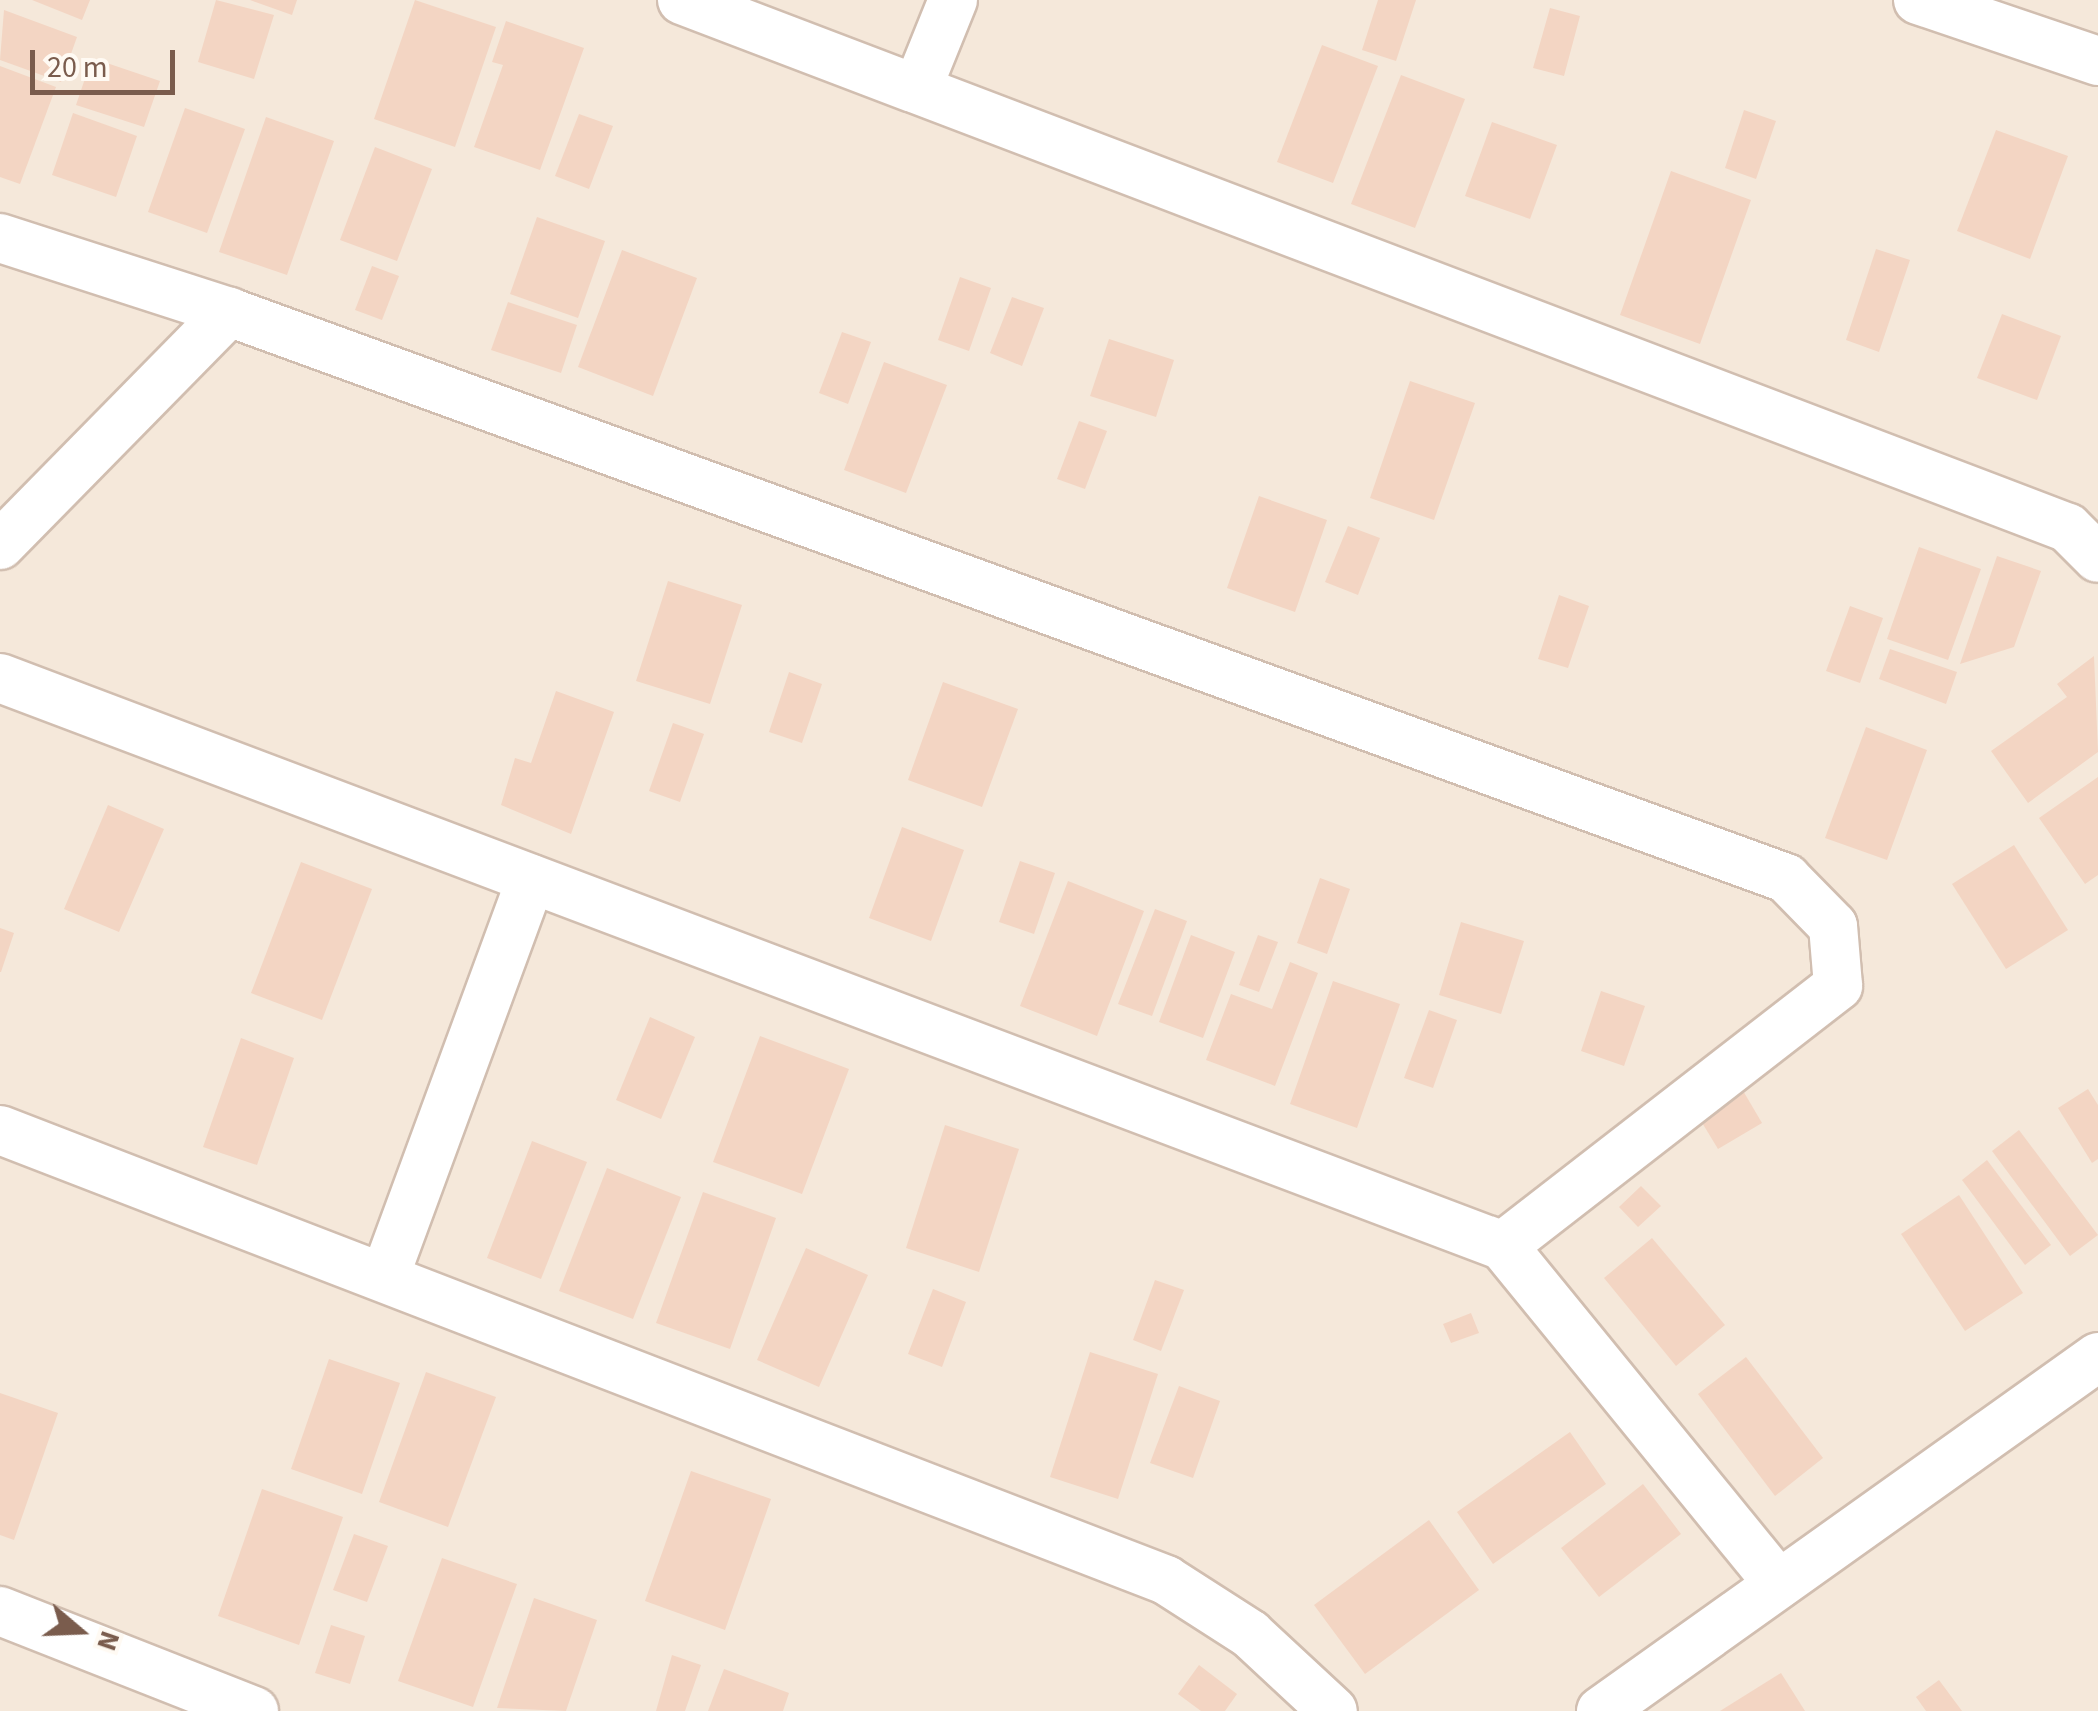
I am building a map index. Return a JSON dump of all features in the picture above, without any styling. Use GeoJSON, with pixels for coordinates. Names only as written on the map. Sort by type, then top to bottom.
{"type":"FeatureCollection","features":[{"type":"Feature","properties":{"kind":"street"},"geometry":{"type":"LineString","coordinates":[[682,0],[2068,528],[2098,558]]}},
{"type":"Feature","properties":{"kind":"street"},"geometry":{"type":"LineString","coordinates":[[917,89],[952,0]]}},
{"type":"Feature","properties":{"kind":"street"},"geometry":{"type":"LineString","coordinates":[[1918,0],[2098,60]]}},
{"type":"Feature","properties":{"kind":"street"},"geometry":{"type":"LineString","coordinates":[[0,238],[228,312],[1786,878],[1834,926],[1838,986],[1502,1246]]}},
{"type":"Feature","properties":{"kind":"street"},"geometry":{"type":"LineString","coordinates":[[0,545],[228,312]]}},
{"type":"Feature","properties":{"kind":"street"},"geometry":{"type":"LineString","coordinates":[[0,678],[1502,1246],[1779,1584]]}},
{"type":"Feature","properties":{"kind":"street"},"geometry":{"type":"LineString","coordinates":[[384,1276],[531,879]]}},
{"type":"Feature","properties":{"kind":"street"},"geometry":{"type":"LineString","coordinates":[[0,1130],[1166,1580],[1250,1634],[1333,1711]]}},
{"type":"Feature","properties":{"kind":"street"},"geometry":{"type":"LineString","coordinates":[[1601,1711],[2098,1358]]}},
{"type":"Feature","properties":{"kind":"street"},"geometry":{"type":"LineString","coordinates":[[0,1611],[254,1711]]}},
{"type":"Feature","properties":{"kind":"shaded area"},"geometry":{"type":"Polygon","coordinates":[[[0,0],[2098,0],[2098,1711],[0,1711],[0,0]]]}},
{"type":"Feature","properties":{"kind":"building"},"geometry":{"type":"Polygon","coordinates":[[[32,0],[90,0],[82,20],[32,0]]]}},
{"type":"Feature","properties":{"kind":"building"},"geometry":{"type":"Polygon","coordinates":[[[216,0],[274,15],[254,79],[198,62],[216,0]]]}},
{"type":"Feature","properties":{"kind":"building"},"geometry":{"type":"Polygon","coordinates":[[[250,0],[297,0],[292,15],[250,0]]]}},
{"type":"Feature","properties":{"kind":"building"},"geometry":{"type":"Polygon","coordinates":[[[415,0],[496,27],[455,147],[374,119],[415,0]]]}},
{"type":"Feature","properties":{"kind":"building"},"geometry":{"type":"Polygon","coordinates":[[[1378,0],[1416,0],[1396,61],[1362,50],[1378,0]]]}},
{"type":"Feature","properties":{"kind":"building"},"geometry":{"type":"Polygon","coordinates":[[[1550,8],[1580,16],[1564,76],[1533,68],[1550,8]]]}},
{"type":"Feature","properties":{"kind":"building"},"geometry":{"type":"Polygon","coordinates":[[[4,10],[77,37],[61,82],[0,60],[4,10]]]}},
{"type":"Feature","properties":{"kind":"building"},"geometry":{"type":"Polygon","coordinates":[[[506,21],[584,48],[540,170],[474,147],[503,65],[492,62],[506,21]]]}},
{"type":"Feature","properties":{"kind":"building"},"geometry":{"type":"Polygon","coordinates":[[[1322,45],[1378,66],[1333,183],[1277,162],[1322,45]]]}},
{"type":"Feature","properties":{"kind":"building"},"geometry":{"type":"Polygon","coordinates":[[[92,58],[160,81],[144,127],[76,105],[92,58]]]}},
{"type":"Feature","properties":{"kind":"building"},"geometry":{"type":"Polygon","coordinates":[[[0,66],[56,87],[20,184],[0,177],[0,66]]]}},
{"type":"Feature","properties":{"kind":"building"},"geometry":{"type":"Polygon","coordinates":[[[1401,75],[1465,99],[1415,228],[1351,204],[1401,75]]]}},
{"type":"Feature","properties":{"kind":"building"},"geometry":{"type":"Polygon","coordinates":[[[185,108],[245,129],[207,233],[148,212],[185,108]]]}},
{"type":"Feature","properties":{"kind":"building"},"geometry":{"type":"Polygon","coordinates":[[[1744,110],[1776,121],[1756,179],[1725,168],[1744,110]]]}},
{"type":"Feature","properties":{"kind":"building"},"geometry":{"type":"Polygon","coordinates":[[[73,113],[137,136],[116,197],[52,175],[73,113]]]}},
{"type":"Feature","properties":{"kind":"building"},"geometry":{"type":"Polygon","coordinates":[[[579,114],[613,126],[589,189],[555,176],[579,114]]]}},
{"type":"Feature","properties":{"kind":"building"},"geometry":{"type":"Polygon","coordinates":[[[266,117],[334,141],[287,275],[219,252],[266,117]]]}},
{"type":"Feature","properties":{"kind":"building"},"geometry":{"type":"Polygon","coordinates":[[[1492,122],[1557,145],[1530,219],[1465,196],[1492,122]]]}},
{"type":"Feature","properties":{"kind":"building"},"geometry":{"type":"Polygon","coordinates":[[[1996,130],[2068,156],[2030,259],[1957,231],[1996,130]]]}},
{"type":"Feature","properties":{"kind":"building"},"geometry":{"type":"Polygon","coordinates":[[[375,147],[432,169],[397,261],[340,240],[375,147]]]}},
{"type":"Feature","properties":{"kind":"building"},"geometry":{"type":"Polygon","coordinates":[[[1671,171],[1751,200],[1700,344],[1620,315],[1671,171]]]}},
{"type":"Feature","properties":{"kind":"building"},"geometry":{"type":"Polygon","coordinates":[[[537,217],[605,241],[578,318],[510,294],[537,217]]]}},
{"type":"Feature","properties":{"kind":"building"},"geometry":{"type":"Polygon","coordinates":[[[1876,249],[1910,260],[1879,352],[1846,340],[1876,249]]]}},
{"type":"Feature","properties":{"kind":"building"},"geometry":{"type":"Polygon","coordinates":[[[622,250],[697,278],[653,396],[578,367],[622,250]]]}},
{"type":"Feature","properties":{"kind":"building"},"geometry":{"type":"Polygon","coordinates":[[[372,266],[399,276],[382,320],[355,310],[372,266]]]}},
{"type":"Feature","properties":{"kind":"building"},"geometry":{"type":"Polygon","coordinates":[[[960,277],[991,288],[969,351],[938,340],[960,277]]]}},
{"type":"Feature","properties":{"kind":"building"},"geometry":{"type":"Polygon","coordinates":[[[1012,297],[1044,308],[1022,366],[990,353],[1012,297]]]}},
{"type":"Feature","properties":{"kind":"building"},"geometry":{"type":"Polygon","coordinates":[[[508,302],[577,325],[561,373],[491,350],[508,302]]]}},
{"type":"Feature","properties":{"kind":"building"},"geometry":{"type":"Polygon","coordinates":[[[2002,314],[2061,336],[2037,400],[1977,378],[2002,314]]]}},
{"type":"Feature","properties":{"kind":"building"},"geometry":{"type":"Polygon","coordinates":[[[842,332],[871,342],[848,404],[819,393],[842,332]]]}},
{"type":"Feature","properties":{"kind":"building"},"geometry":{"type":"Polygon","coordinates":[[[1109,339],[1174,360],[1156,417],[1090,396],[1109,339]]]}},
{"type":"Feature","properties":{"kind":"building"},"geometry":{"type":"Polygon","coordinates":[[[884,362],[947,385],[906,493],[844,470],[884,362]]]}},
{"type":"Feature","properties":{"kind":"building"},"geometry":{"type":"Polygon","coordinates":[[[1410,381],[1475,403],[1434,520],[1370,498],[1410,381]]]}},
{"type":"Feature","properties":{"kind":"building"},"geometry":{"type":"Polygon","coordinates":[[[1079,421],[1107,431],[1085,489],[1057,479],[1079,421]]]}},
{"type":"Feature","properties":{"kind":"building"},"geometry":{"type":"Polygon","coordinates":[[[1259,496],[1327,520],[1295,612],[1227,588],[1259,496]]]}},
{"type":"Feature","properties":{"kind":"building"},"geometry":{"type":"Polygon","coordinates":[[[1348,526],[1380,538],[1358,595],[1325,582],[1348,526]]]}},
{"type":"Feature","properties":{"kind":"building"},"geometry":{"type":"Polygon","coordinates":[[[1919,547],[1981,569],[1948,660],[1887,639],[1919,547]]]}},
{"type":"Feature","properties":{"kind":"building"},"geometry":{"type":"Polygon","coordinates":[[[1997,556],[2041,571],[2014,647],[1960,664],[1997,556]]]}},
{"type":"Feature","properties":{"kind":"building"},"geometry":{"type":"Polygon","coordinates":[[[668,581],[742,605],[710,704],[636,681],[668,581]]]}},
{"type":"Feature","properties":{"kind":"building"},"geometry":{"type":"Polygon","coordinates":[[[1559,595],[1589,606],[1568,668],[1538,659],[1559,595]]]}},
{"type":"Feature","properties":{"kind":"building"},"geometry":{"type":"Polygon","coordinates":[[[1850,606],[1883,618],[1860,683],[1826,671],[1850,606]]]}},
{"type":"Feature","properties":{"kind":"building"},"geometry":{"type":"Polygon","coordinates":[[[1890,649],[1957,672],[1946,704],[1879,679],[1890,649]]]}},
{"type":"Feature","properties":{"kind":"building"},"geometry":{"type":"Polygon","coordinates":[[[2094,656],[2098,752],[2028,803],[1991,751],[2067,697],[2057,684],[2094,656]]]}},
{"type":"Feature","properties":{"kind":"building"},"geometry":{"type":"Polygon","coordinates":[[[789,672],[822,684],[802,743],[769,732],[789,672]]]}},
{"type":"Feature","properties":{"kind":"building"},"geometry":{"type":"Polygon","coordinates":[[[943,682],[1018,709],[982,807],[908,780],[943,682]]]}},
{"type":"Feature","properties":{"kind":"building"},"geometry":{"type":"Polygon","coordinates":[[[556,691],[614,712],[571,834],[501,805],[515,758],[531,763],[556,691]]]}},
{"type":"Feature","properties":{"kind":"building"},"geometry":{"type":"Polygon","coordinates":[[[673,723],[704,734],[680,802],[649,791],[673,723]]]}},
{"type":"Feature","properties":{"kind":"building"},"geometry":{"type":"Polygon","coordinates":[[[1866,727],[1927,750],[1887,860],[1825,838],[1866,727]]]}},
{"type":"Feature","properties":{"kind":"building"},"geometry":{"type":"Polygon","coordinates":[[[2098,777],[2098,875],[2085,884],[2039,818],[2098,777]]]}},
{"type":"Feature","properties":{"kind":"building"},"geometry":{"type":"Polygon","coordinates":[[[108,805],[164,829],[119,932],[64,909],[108,805]]]}},
{"type":"Feature","properties":{"kind":"building"},"geometry":{"type":"Polygon","coordinates":[[[902,827],[964,850],[931,941],[869,918],[902,827]]]}},
{"type":"Feature","properties":{"kind":"building"},"geometry":{"type":"Polygon","coordinates":[[[2014,845],[2068,930],[2006,969],[1952,884],[2014,845]]]}},
{"type":"Feature","properties":{"kind":"building"},"geometry":{"type":"Polygon","coordinates":[[[1020,861],[1055,873],[1034,934],[999,922],[1020,861]]]}},
{"type":"Feature","properties":{"kind":"building"},"geometry":{"type":"Polygon","coordinates":[[[301,862],[372,889],[322,1020],[251,993],[301,862]]]}},
{"type":"Feature","properties":{"kind":"building"},"geometry":{"type":"Polygon","coordinates":[[[1320,878],[1350,889],[1327,954],[1297,943],[1320,878]]]}},
{"type":"Feature","properties":{"kind":"building"},"geometry":{"type":"Polygon","coordinates":[[[1068,881],[1144,911],[1097,1036],[1020,1006],[1068,881]]]}},
{"type":"Feature","properties":{"kind":"building"},"geometry":{"type":"Polygon","coordinates":[[[1155,909],[1187,921],[1152,1016],[1118,1004],[1155,909]]]}},
{"type":"Feature","properties":{"kind":"building"},"geometry":{"type":"Polygon","coordinates":[[[1461,922],[1524,941],[1501,1014],[1439,995],[1461,922]]]}},
{"type":"Feature","properties":{"kind":"building"},"geometry":{"type":"Polygon","coordinates":[[[0,928],[14,933],[1,972],[0,972],[0,928]]]}},
{"type":"Feature","properties":{"kind":"building"},"geometry":{"type":"Polygon","coordinates":[[[1191,935],[1235,952],[1203,1038],[1159,1022],[1191,935]]]}},
{"type":"Feature","properties":{"kind":"building"},"geometry":{"type":"Polygon","coordinates":[[[1258,935],[1278,942],[1259,992],[1239,985],[1258,935]]]}},
{"type":"Feature","properties":{"kind":"building"},"geometry":{"type":"Polygon","coordinates":[[[1290,962],[1318,973],[1275,1086],[1206,1060],[1231,994],[1272,1009],[1290,962]]]}},
{"type":"Feature","properties":{"kind":"building"},"geometry":{"type":"Polygon","coordinates":[[[1333,981],[1400,1004],[1357,1128],[1290,1104],[1333,981]]]}},
{"type":"Feature","properties":{"kind":"building"},"geometry":{"type":"Polygon","coordinates":[[[1601,991],[1645,1006],[1624,1066],[1581,1051],[1601,991]]]}},
{"type":"Feature","properties":{"kind":"building"},"geometry":{"type":"Polygon","coordinates":[[[1429,1010],[1457,1020],[1433,1088],[1404,1078],[1429,1010]]]}},
{"type":"Feature","properties":{"kind":"building"},"geometry":{"type":"Polygon","coordinates":[[[650,1017],[695,1037],[661,1119],[616,1100],[650,1017]]]}},
{"type":"Feature","properties":{"kind":"building"},"geometry":{"type":"Polygon","coordinates":[[[760,1036],[849,1069],[802,1194],[713,1162],[760,1036]]]}},
{"type":"Feature","properties":{"kind":"building"},"geometry":{"type":"Polygon","coordinates":[[[241,1038],[294,1058],[257,1165],[203,1147],[241,1038]]]}},
{"type":"Feature","properties":{"kind":"building"},"geometry":{"type":"Polygon","coordinates":[[[1742,1089],[1762,1123],[1718,1149],[1698,1116],[1742,1089]]]}},
{"type":"Feature","properties":{"kind":"building"},"geometry":{"type":"Polygon","coordinates":[[[2088,1089],[2098,1105],[2098,1159],[2092,1163],[2058,1108],[2088,1089]]]}},
{"type":"Feature","properties":{"kind":"building"},"geometry":{"type":"Polygon","coordinates":[[[945,1125],[1019,1149],[979,1272],[906,1248],[945,1125]]]}},
{"type":"Feature","properties":{"kind":"building"},"geometry":{"type":"Polygon","coordinates":[[[2019,1130],[2098,1235],[2070,1256],[1992,1151],[2019,1130]]]}},
{"type":"Feature","properties":{"kind":"building"},"geometry":{"type":"Polygon","coordinates":[[[532,1141],[587,1162],[541,1279],[487,1258],[532,1141]]]}},
{"type":"Feature","properties":{"kind":"building"},"geometry":{"type":"Polygon","coordinates":[[[1987,1160],[2051,1245],[2025,1265],[1962,1180],[1987,1160]]]}},
{"type":"Feature","properties":{"kind":"building"},"geometry":{"type":"Polygon","coordinates":[[[607,1168],[681,1197],[633,1319],[559,1291],[607,1168]]]}},
{"type":"Feature","properties":{"kind":"building"},"geometry":{"type":"Polygon","coordinates":[[[1641,1186],[1661,1206],[1638,1227],[1619,1207],[1641,1186]]]}},
{"type":"Feature","properties":{"kind":"building"},"geometry":{"type":"Polygon","coordinates":[[[703,1192],[776,1218],[730,1349],[656,1323],[703,1192]]]}},
{"type":"Feature","properties":{"kind":"building"},"geometry":{"type":"Polygon","coordinates":[[[1959,1195],[2023,1293],[1965,1331],[1901,1234],[1959,1195]]]}},
{"type":"Feature","properties":{"kind":"building"},"geometry":{"type":"Polygon","coordinates":[[[1652,1238],[1725,1325],[1676,1366],[1604,1278],[1652,1238]]]}},
{"type":"Feature","properties":{"kind":"building"},"geometry":{"type":"Polygon","coordinates":[[[806,1248],[868,1275],[819,1387],[757,1360],[806,1248]]]}},
{"type":"Feature","properties":{"kind":"building"},"geometry":{"type":"Polygon","coordinates":[[[1155,1280],[1184,1290],[1161,1351],[1133,1340],[1155,1280]]]}},
{"type":"Feature","properties":{"kind":"building"},"geometry":{"type":"Polygon","coordinates":[[[933,1289],[966,1302],[942,1367],[908,1354],[933,1289]]]}},
{"type":"Feature","properties":{"kind":"building"},"geometry":{"type":"Polygon","coordinates":[[[1471,1313],[1479,1333],[1451,1343],[1443,1324],[1471,1313]]]}},
{"type":"Feature","properties":{"kind":"building"},"geometry":{"type":"Polygon","coordinates":[[[1090,1352],[1158,1374],[1118,1499],[1050,1477],[1090,1352]]]}},
{"type":"Feature","properties":{"kind":"building"},"geometry":{"type":"Polygon","coordinates":[[[1746,1357],[1823,1458],[1775,1496],[1698,1394],[1746,1357]]]}},
{"type":"Feature","properties":{"kind":"building"},"geometry":{"type":"Polygon","coordinates":[[[329,1359],[400,1383],[362,1494],[291,1469],[329,1359]]]}},
{"type":"Feature","properties":{"kind":"building"},"geometry":{"type":"Polygon","coordinates":[[[426,1372],[496,1397],[448,1527],[379,1502],[426,1372]]]}},
{"type":"Feature","properties":{"kind":"building"},"geometry":{"type":"Polygon","coordinates":[[[1179,1386],[1220,1401],[1193,1478],[1150,1463],[1179,1386]]]}},
{"type":"Feature","properties":{"kind":"building"},"geometry":{"type":"Polygon","coordinates":[[[0,1393],[58,1413],[14,1540],[0,1535],[0,1393]]]}},
{"type":"Feature","properties":{"kind":"building"},"geometry":{"type":"Polygon","coordinates":[[[1570,1432],[1606,1484],[1493,1564],[1457,1512],[1570,1432]]]}},
{"type":"Feature","properties":{"kind":"building"},"geometry":{"type":"Polygon","coordinates":[[[691,1471],[771,1499],[725,1630],[645,1601],[691,1471]]]}},
{"type":"Feature","properties":{"kind":"building"},"geometry":{"type":"Polygon","coordinates":[[[1643,1484],[1681,1534],[1599,1597],[1561,1548],[1643,1484]]]}},
{"type":"Feature","properties":{"kind":"building"},"geometry":{"type":"Polygon","coordinates":[[[262,1489],[343,1517],[299,1645],[218,1616],[262,1489]]]}},
{"type":"Feature","properties":{"kind":"building"},"geometry":{"type":"Polygon","coordinates":[[[1429,1520],[1479,1590],[1365,1674],[1314,1605],[1429,1520]]]}},
{"type":"Feature","properties":{"kind":"building"},"geometry":{"type":"Polygon","coordinates":[[[354,1534],[388,1546],[367,1602],[333,1590],[354,1534]]]}},
{"type":"Feature","properties":{"kind":"building"},"geometry":{"type":"Polygon","coordinates":[[[442,1558],[517,1584],[473,1707],[398,1681],[442,1558]]]}},
{"type":"Feature","properties":{"kind":"building"},"geometry":{"type":"Polygon","coordinates":[[[534,1598],[597,1620],[566,1711],[497,1708],[534,1598]]]}},
{"type":"Feature","properties":{"kind":"building"},"geometry":{"type":"Polygon","coordinates":[[[331,1625],[365,1636],[350,1684],[315,1673],[331,1625]]]}},
{"type":"Feature","properties":{"kind":"building"},"geometry":{"type":"Polygon","coordinates":[[[672,1655],[701,1665],[685,1711],[656,1711],[672,1655]]]}},
{"type":"Feature","properties":{"kind":"building"},"geometry":{"type":"Polygon","coordinates":[[[1199,1665],[1237,1694],[1225,1711],[1201,1711],[1178,1694],[1199,1665]]]}},
{"type":"Feature","properties":{"kind":"building"},"geometry":{"type":"Polygon","coordinates":[[[724,1669],[789,1693],[783,1711],[708,1711],[724,1669]]]}},
{"type":"Feature","properties":{"kind":"building"},"geometry":{"type":"Polygon","coordinates":[[[1781,1673],[1805,1711],[1720,1711],[1781,1673]]]}},
{"type":"Feature","properties":{"kind":"building"},"geometry":{"type":"Polygon","coordinates":[[[1939,1680],[1962,1711],[1926,1711],[1916,1697],[1939,1680]]]}}]}
